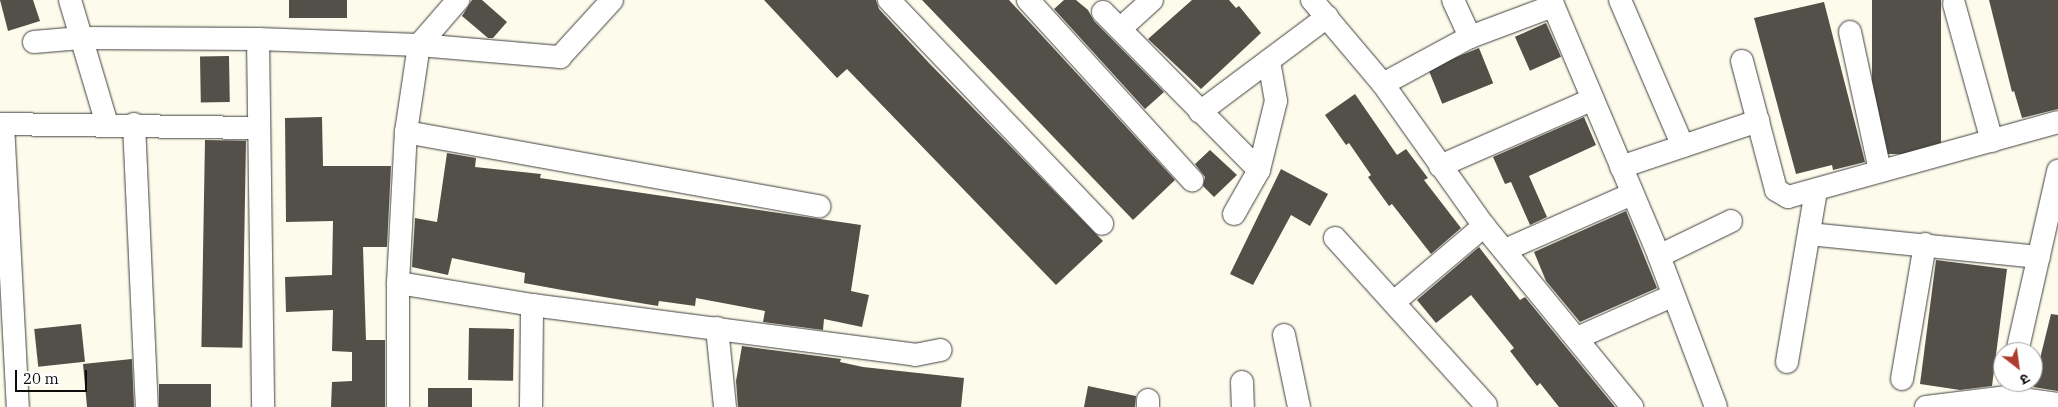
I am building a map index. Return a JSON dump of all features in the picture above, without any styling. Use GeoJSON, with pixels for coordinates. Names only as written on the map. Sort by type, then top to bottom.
{"type":"FeatureCollection","features":[{"type":"Feature","properties":{"kind":"street"},"geometry":{"type":"LineString","coordinates":[[70,0],[107,124]]}},
{"type":"Feature","properties":{"kind":"street"},"geometry":{"type":"LineString","coordinates":[[398,407],[398,283],[406,132],[419,45],[458,0]]}},
{"type":"Feature","properties":{"kind":"street"},"geometry":{"type":"LineString","coordinates":[[34,42],[81,38],[258,39],[419,45],[560,57],[612,0]]}},
{"type":"Feature","properties":{"kind":"street"},"geometry":{"type":"LineString","coordinates":[[889,0],[1102,224]]}},
{"type":"Feature","properties":{"kind":"street"},"geometry":{"type":"LineString","coordinates":[[1028,0],[1192,180]]}},
{"type":"Feature","properties":{"kind":"street"},"geometry":{"type":"LineString","coordinates":[[1120,29],[1152,0]]}},
{"type":"Feature","properties":{"kind":"street"},"geometry":{"type":"LineString","coordinates":[[1453,0],[1470,37]]}},
{"type":"Feature","properties":{"kind":"street"},"geometry":{"type":"LineString","coordinates":[[1620,0],[1683,146]]}},
{"type":"Feature","properties":{"kind":"street"},"geometry":{"type":"LineString","coordinates":[[1383,84],[1470,37],[1552,3],[1659,256],[1672,296],[1716,407]]}},
{"type":"Feature","properties":{"kind":"street"},"geometry":{"type":"LineString","coordinates":[[1954,4],[1992,141]]}},
{"type":"Feature","properties":{"kind":"street"},"geometry":{"type":"LineString","coordinates":[[1200,112],[1269,61],[1319,8],[1383,84],[1484,226],[1632,407]]}},
{"type":"Feature","properties":{"kind":"street"},"geometry":{"type":"LineString","coordinates":[[1103,12],[1259,170]]}},
{"type":"Feature","properties":{"kind":"street"},"geometry":{"type":"LineString","coordinates":[[1850,32],[1880,171]]}},
{"type":"Feature","properties":{"kind":"street"},"geometry":{"type":"LineString","coordinates":[[258,39],[257,128],[262,407]]}},
{"type":"Feature","properties":{"kind":"street"},"geometry":{"type":"LineString","coordinates":[[1742,60],[1776,190],[1788,197],[2058,122]]}},
{"type":"Feature","properties":{"kind":"street"},"geometry":{"type":"LineString","coordinates":[[1234,214],[1259,170],[1276,101],[1269,61]]}},
{"type":"Feature","properties":{"kind":"street"},"geometry":{"type":"LineString","coordinates":[[1440,166],[1592,99]]}},
{"type":"Feature","properties":{"kind":"street"},"geometry":{"type":"LineString","coordinates":[[1621,167],[1758,121]]}},
{"type":"Feature","properties":{"kind":"street"},"geometry":{"type":"LineString","coordinates":[[18,407],[2,124],[134,124],[257,128]]}},
{"type":"Feature","properties":{"kind":"street"},"geometry":{"type":"LineString","coordinates":[[134,124],[147,407]]}},
{"type":"Feature","properties":{"kind":"street"},"geometry":{"type":"LineString","coordinates":[[406,132],[819,206]]}},
{"type":"Feature","properties":{"kind":"street"},"geometry":{"type":"LineString","coordinates":[[2019,342],[2058,171]]}},
{"type":"Feature","properties":{"kind":"street"},"geometry":{"type":"LineString","coordinates":[[1787,362],[1816,190]]}},
{"type":"Feature","properties":{"kind":"street"},"geometry":{"type":"LineString","coordinates":[[1505,250],[1632,194]]}},
{"type":"Feature","properties":{"kind":"street"},"geometry":{"type":"LineString","coordinates":[[1659,256],[1731,222]]}},
{"type":"Feature","properties":{"kind":"street"},"geometry":{"type":"LineString","coordinates":[[1394,302],[1484,226]]}},
{"type":"Feature","properties":{"kind":"street"},"geometry":{"type":"LineString","coordinates":[[1809,234],[1925,244],[2039,257]]}},
{"type":"Feature","properties":{"kind":"street"},"geometry":{"type":"LineString","coordinates":[[1335,238],[1486,405]]}},
{"type":"Feature","properties":{"kind":"street"},"geometry":{"type":"LineString","coordinates":[[1902,379],[1925,244]]}},
{"type":"Feature","properties":{"kind":"street"},"geometry":{"type":"LineString","coordinates":[[398,283],[532,305],[915,355],[941,350]]}},
{"type":"Feature","properties":{"kind":"street"},"geometry":{"type":"LineString","coordinates":[[1577,338],[1672,296]]}},
{"type":"Feature","properties":{"kind":"street"},"geometry":{"type":"LineString","coordinates":[[530,407],[532,305]]}},
{"type":"Feature","properties":{"kind":"street"},"geometry":{"type":"LineString","coordinates":[[717,328],[725,407]]}},
{"type":"Feature","properties":{"kind":"street"},"geometry":{"type":"LineString","coordinates":[[1284,335],[1299,407]]}},
{"type":"Feature","properties":{"kind":"street"},"geometry":{"type":"LineString","coordinates":[[1242,382],[1243,407]]}},
{"type":"Feature","properties":{"kind":"street"},"geometry":{"type":"LineString","coordinates":[[1926,407],[1998,392]]}},
{"type":"Feature","properties":{"kind":"street"},"geometry":{"type":"LineString","coordinates":[[2015,392],[2058,404]]}},
{"type":"Feature","properties":{"kind":"building"},"geometry":{"type":"Polygon","coordinates":[[[0,0],[33,0],[40,21],[8,31],[0,0]]]}},
{"type":"Feature","properties":{"kind":"building"},"geometry":{"type":"Polygon","coordinates":[[[289,0],[347,0],[347,18],[289,18],[289,0]]]}},
{"type":"Feature","properties":{"kind":"building"},"geometry":{"type":"Polygon","coordinates":[[[472,0],[482,0],[507,22],[493,38],[488,38],[462,16],[472,0]]]}},
{"type":"Feature","properties":{"kind":"building"},"geometry":{"type":"Polygon","coordinates":[[[764,0],[876,0],[879,9],[929,63],[1103,241],[1056,285],[847,69],[837,78],[764,0]]]}},
{"type":"Feature","properties":{"kind":"building"},"geometry":{"type":"Polygon","coordinates":[[[922,0],[1009,0],[1175,180],[1133,220],[922,0]]]}},
{"type":"Feature","properties":{"kind":"building"},"geometry":{"type":"Polygon","coordinates":[[[1064,0],[1076,0],[1088,10],[1094,21],[1164,92],[1145,109],[1054,9],[1064,0]]]}},
{"type":"Feature","properties":{"kind":"building"},"geometry":{"type":"Polygon","coordinates":[[[1192,0],[1229,0],[1236,8],[1239,6],[1261,33],[1201,89],[1148,39],[1192,0]]]}},
{"type":"Feature","properties":{"kind":"building"},"geometry":{"type":"Polygon","coordinates":[[[1872,0],[1941,0],[1941,154],[1872,154],[1872,0]]]}},
{"type":"Feature","properties":{"kind":"building"},"geometry":{"type":"Polygon","coordinates":[[[1989,0],[2058,0],[2058,109],[2022,118],[2014,91],[2012,92],[1989,0]]]}},
{"type":"Feature","properties":{"kind":"building"},"geometry":{"type":"Polygon","coordinates":[[[1824,2],[1865,162],[1833,170],[1832,165],[1796,174],[1754,18],[1824,2]]]}},
{"type":"Feature","properties":{"kind":"building"},"geometry":{"type":"Polygon","coordinates":[[[1546,23],[1561,57],[1530,71],[1515,37],[1546,23]]]}},
{"type":"Feature","properties":{"kind":"building"},"geometry":{"type":"Polygon","coordinates":[[[1479,48],[1493,83],[1442,104],[1428,69],[1479,48]]]}},
{"type":"Feature","properties":{"kind":"building"},"geometry":{"type":"Polygon","coordinates":[[[229,56],[230,102],[201,102],[200,57],[229,56]]]}},
{"type":"Feature","properties":{"kind":"building"},"geometry":{"type":"Polygon","coordinates":[[[1355,94],[1397,155],[1406,149],[1428,178],[1424,180],[1461,228],[1431,254],[1392,204],[1389,206],[1368,177],[1371,175],[1349,143],[1346,145],[1325,115],[1355,94]]]}},
{"type":"Feature","properties":{"kind":"building"},"geometry":{"type":"Polygon","coordinates":[[[322,117],[323,166],[391,166],[387,247],[363,247],[366,340],[385,340],[385,407],[331,407],[332,382],[352,381],[352,352],[332,351],[333,310],[286,312],[285,277],[332,275],[333,221],[286,222],[285,118],[322,117]]]}},
{"type":"Feature","properties":{"kind":"building"},"geometry":{"type":"Polygon","coordinates":[[[1584,117],[1596,145],[1529,176],[1547,217],[1530,225],[1511,182],[1505,184],[1493,157],[1584,117]]]}},
{"type":"Feature","properties":{"kind":"building"},"geometry":{"type":"Polygon","coordinates":[[[205,140],[246,141],[242,348],[201,347],[205,140]]]}},
{"type":"Feature","properties":{"kind":"building"},"geometry":{"type":"Polygon","coordinates":[[[1210,150],[1237,175],[1214,197],[1203,186],[1205,177],[1195,164],[1210,150]]]}},
{"type":"Feature","properties":{"kind":"building"},"geometry":{"type":"Polygon","coordinates":[[[447,153],[476,158],[475,167],[541,174],[540,178],[861,225],[851,291],[869,295],[862,327],[824,319],[823,330],[763,322],[765,311],[696,298],[695,306],[659,301],[658,306],[562,290],[524,283],[525,273],[452,258],[448,275],[412,267],[415,218],[437,222],[447,153]]]}},
{"type":"Feature","properties":{"kind":"building"},"geometry":{"type":"Polygon","coordinates":[[[1281,169],[1328,194],[1310,226],[1291,215],[1253,285],[1230,274],[1281,169]]]}},
{"type":"Feature","properties":{"kind":"building"},"geometry":{"type":"Polygon","coordinates":[[[1626,211],[1657,288],[1580,322],[1546,281],[1534,252],[1626,211]]]}},
{"type":"Feature","properties":{"kind":"building"},"geometry":{"type":"Polygon","coordinates":[[[1479,247],[1520,300],[1525,297],[1615,407],[1559,407],[1540,383],[1537,386],[1510,351],[1514,348],[1471,295],[1436,323],[1417,300],[1479,247]]]}},
{"type":"Feature","properties":{"kind":"building"},"geometry":{"type":"Polygon","coordinates":[[[1936,260],[2007,269],[1998,342],[1993,342],[1992,386],[1960,390],[1920,384],[1936,260]]]}},
{"type":"Feature","properties":{"kind":"building"},"geometry":{"type":"Polygon","coordinates":[[[2051,314],[2058,315],[2058,391],[2043,389],[2043,346],[2051,314]]]}},
{"type":"Feature","properties":{"kind":"building"},"geometry":{"type":"Polygon","coordinates":[[[81,324],[85,362],[38,367],[34,329],[81,324]]]}},
{"type":"Feature","properties":{"kind":"building"},"geometry":{"type":"Polygon","coordinates":[[[469,328],[514,329],[513,381],[468,380],[469,328]]]}},
{"type":"Feature","properties":{"kind":"building"},"geometry":{"type":"Polygon","coordinates":[[[742,346],[841,359],[840,362],[863,367],[964,378],[961,407],[738,407],[736,381],[742,346]]]}},
{"type":"Feature","properties":{"kind":"building"},"geometry":{"type":"Polygon","coordinates":[[[132,359],[134,407],[87,407],[83,364],[132,359]]]}},
{"type":"Feature","properties":{"kind":"building"},"geometry":{"type":"Polygon","coordinates":[[[159,384],[211,384],[211,407],[159,407],[159,384]]]}},
{"type":"Feature","properties":{"kind":"building"},"geometry":{"type":"Polygon","coordinates":[[[1088,386],[1136,396],[1135,407],[1084,407],[1088,386]]]}},
{"type":"Feature","properties":{"kind":"building"},"geometry":{"type":"Polygon","coordinates":[[[428,388],[472,388],[472,407],[428,407],[428,388]]]}}]}
